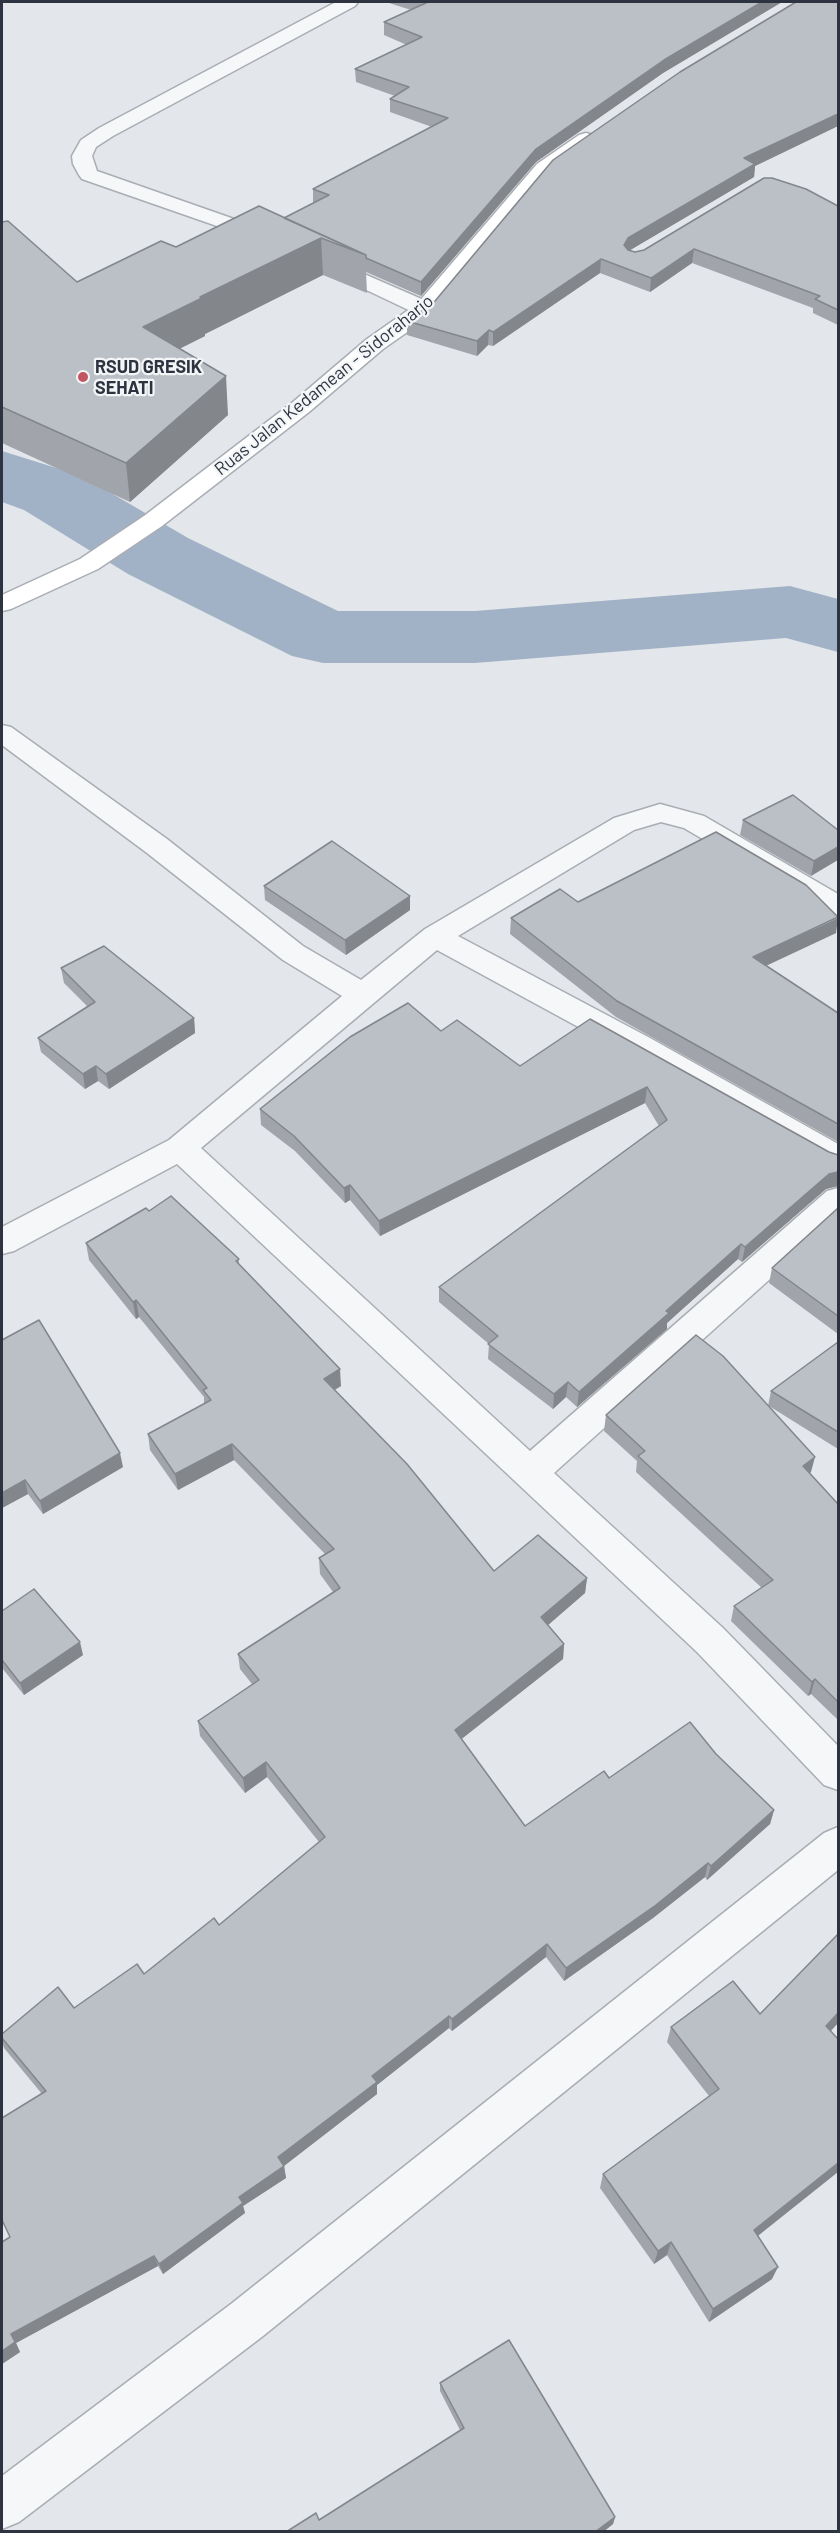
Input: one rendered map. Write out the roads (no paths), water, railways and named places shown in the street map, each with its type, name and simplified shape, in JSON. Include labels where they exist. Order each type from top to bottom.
[{"type":"main road","name":"Ruas Jalan Kedamean - Sidoraharjo","points":[[2,604],[89,564],[153,521],[301,407],[375,344],[425,309],[544,168],[603,127]]},
{"type":"street","points":[[284,244],[89,175],[83,164],[82,156],[88,144],[106,132],[349,2]]},
{"type":"street","points":[[306,254],[425,309]]},
{"type":"street","points":[[2,733],[157,846],[293,953],[363,995]]},
{"type":"street","points":[[2,1242],[180,1148],[435,936],[624,824],[660,813],[694,822],[838,906]]},
{"type":"street","points":[[435,936],[639,1046],[838,1158]]},
{"type":"street","points":[[180,1148],[710,1640],[838,1772]]},
{"type":"street","points":[[529,1473],[838,1200]]},
{"type":"street","points":[[2,2505],[247,2320],[838,1846]]},
{"type":"waterway","points":[[2,475],[53,493],[158,556],[323,637],[475,637],[790,612],[838,626]]},
{"type":"place","name":"RSUD GRESIK SEHATI","points":[[83,377]]}]
